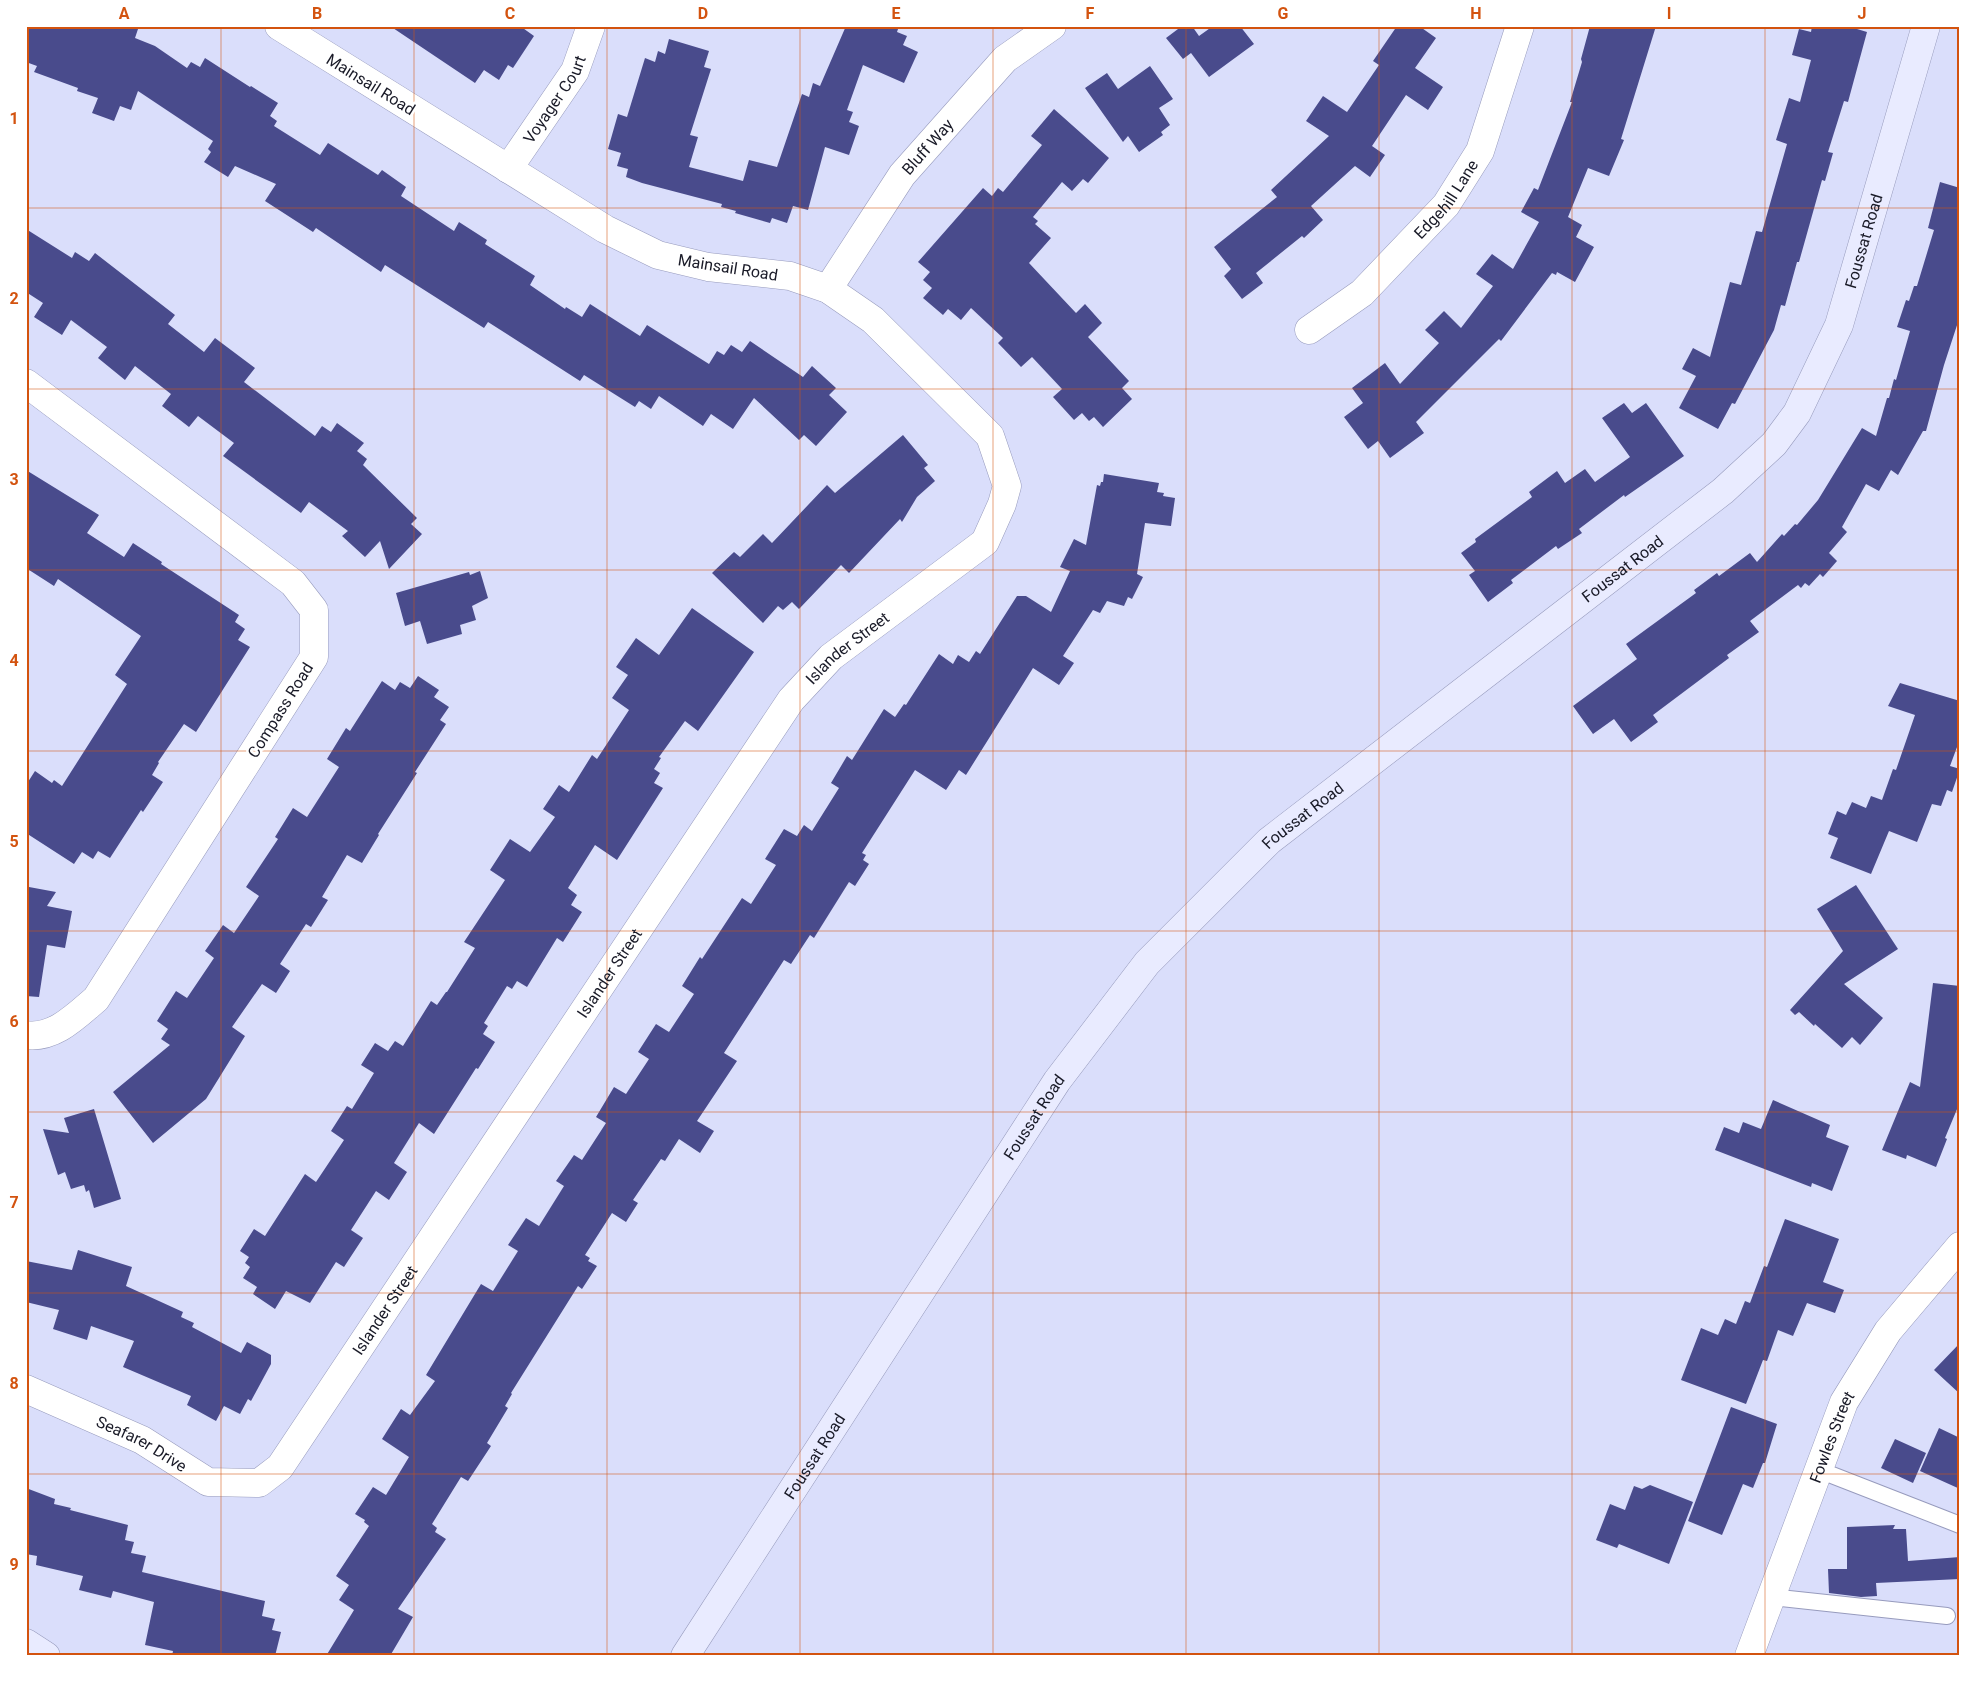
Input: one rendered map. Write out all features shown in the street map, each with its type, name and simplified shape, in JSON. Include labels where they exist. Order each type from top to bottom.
[{"type":"main road","name":"Foussat Road","points":[[685,1656],[1057,1081],[1147,963],[1269,841],[1723,491],[1774,444],[1797,413],[1839,324],[1926,26]]},
{"type":"main road","points":[[26,1643],[46,1656]]},
{"type":"street","name":"Mainsail Road","points":[[279,26],[605,229],[658,255],[708,267],[790,276],[828,290],[873,320],[990,436],[1007,486],[1002,504]]},
{"type":"street","name":"Voyager Court","points":[[508,169],[575,71],[591,26]]},
{"type":"street","name":"Bluff Way","points":[[828,290],[902,175],[1005,60],[1052,26]]},
{"type":"street","name":"Edgehill Lane","points":[[1309,330],[1362,293],[1446,204],[1480,151],[1520,26]]},
{"type":"street","name":"Compass Road","points":[[26,383],[293,583],[314,610],[314,657],[96,999],[62,1027],[38,1037],[26,1035]]},
{"type":"street","name":"Islander Street","points":[[259,1483],[280,1468],[791,700],[831,657],[985,542],[1002,504]]},
{"type":"street","name":"Fowles Street","points":[[1749,1656],[1844,1402],[1888,1331],[1960,1246]]},
{"type":"street","name":"Seafarer Drive","points":[[26,1389],[142,1440],[208,1482],[259,1483]]},
{"type":"lane","points":[[1819,1470],[1960,1525]]},
{"type":"lane","points":[[1771,1597],[1947,1616]]},
{"type":"building","points":[[26,26],[139,26],[135,38],[155,46],[187,68],[191,62],[200,67],[205,58],[278,103],[270,116],[277,121],[274,126],[320,155],[328,143],[378,175],[382,170],[406,187],[401,196],[454,231],[459,222],[487,240],[485,244],[535,276],[530,285],[565,309],[566,307],[582,317],[590,304],[640,336],[647,325],[709,364],[717,351],[724,355],[731,345],[742,352],[750,341],[803,377],[812,366],[836,388],[829,395],[847,412],[816,446],[804,435],[799,440],[754,398],[733,429],[711,414],[703,426],[659,396],[651,409],[639,401],[635,407],[584,375],[580,381],[488,322],[484,328],[385,265],[381,272],[316,228],[313,232],[265,201],[276,184],[235,166],[228,177],[204,162],[211,152],[208,149],[213,141],[138,91],[131,110],[120,106],[114,121],[92,113],[98,98],[77,91],[78,88],[34,72],[37,66],[26,62]]},
{"type":"building","points":[[390,26],[520,26],[534,36],[513,68],[508,65],[499,80],[484,70],[475,83]]},
{"type":"building","points":[[846,26],[899,26],[897,32],[907,36],[903,45],[918,52],[904,83],[863,65],[847,110],[853,112],[849,122],[859,126],[849,155],[825,147],[808,210],[793,206],[787,223],[772,218],[770,223],[735,213],[736,211],[721,207],[722,204],[642,183],[626,177],[628,169],[617,166],[621,153],[608,149],[618,114],[627,117],[645,58],[655,62],[658,51],[665,54],[669,39],[709,51],[704,67],[711,69],[690,135],[698,137],[689,167],[743,181],[749,160],[777,167],[802,94],[809,97],[813,83],[820,86]]},
{"type":"building","points":[[1182,26],[1192,26],[1199,36],[1213,26],[1240,26],[1254,44],[1209,77],[1191,53],[1183,59],[1166,38]]},
{"type":"building","points":[[1397,26],[1419,26],[1436,38],[1415,68],[1443,87],[1428,110],[1406,95],[1372,146],[1385,155],[1370,177],[1355,166],[1311,206],[1323,220],[1304,238],[1302,236],[1256,273],[1263,283],[1242,299],[1224,276],[1231,269],[1214,247],[1277,197],[1271,190],[1329,136],[1306,121],[1323,96],[1347,112],[1379,65],[1373,61]]},
{"type":"building","points":[[1590,26],[1656,26],[1621,139],[1624,140],[1609,176],[1588,168],[1568,217],[1582,225],[1576,237],[1594,247],[1575,282],[1557,272],[1556,275],[1552,273],[1501,341],[1499,339],[1416,422],[1424,433],[1390,458],[1378,441],[1368,449],[1344,417],[1363,403],[1352,388],[1385,363],[1400,384],[1439,343],[1425,330],[1444,311],[1461,328],[1493,286],[1476,274],[1492,254],[1513,269],[1539,222],[1521,212],[1534,188],[1538,190],[1572,102],[1570,102]]},
{"type":"building","points":[[1812,26],[1847,26],[1867,32],[1848,102],[1844,101],[1828,152],[1833,153],[1825,181],[1822,180],[1785,306],[1781,305],[1774,330],[1735,404],[1732,403],[1718,429],[1679,408],[1696,376],[1682,369],[1693,348],[1710,357],[1730,282],[1741,285],[1756,231],[1762,232],[1787,144],[1776,140],[1789,98],[1800,102],[1811,60],[1792,55],[1799,29],[1811,32]]},
{"type":"building","points":[[1150,66],[1173,99],[1159,108],[1170,125],[1161,132],[1163,135],[1139,152],[1128,136],[1123,142],[1085,88],[1107,73],[1118,89]]},
{"type":"building","points":[[1054,109],[1109,158],[1088,183],[1083,179],[1072,191],[1062,182],[1033,217],[1038,221],[1035,224],[1051,238],[1029,263],[1076,313],[1085,304],[1102,323],[1088,337],[1129,381],[1122,388],[1132,399],[1103,427],[1094,417],[1089,421],[1082,413],[1074,420],[1053,397],[1062,389],[1032,357],[1021,367],[998,343],[1003,338],[971,308],[961,320],[948,309],[943,315],[923,298],[932,288],[923,280],[930,272],[918,262],[983,188],[992,196],[998,188],[1003,192],[1042,145],[1031,136]]},
{"type":"building","points":[[1940,182],[1960,188],[1960,316],[1926,431],[1923,431],[1898,475],[1891,470],[1879,491],[1866,484],[1842,527],[1847,532],[1829,553],[1837,561],[1823,577],[1820,574],[1809,586],[1805,583],[1801,588],[1798,585],[1750,621],[1759,632],[1727,655],[1729,658],[1653,715],[1658,722],[1631,742],[1614,719],[1593,734],[1573,706],[1637,659],[1626,644],[1696,593],[1694,590],[1717,573],[1719,576],[1750,553],[1757,562],[1782,534],[1784,536],[1795,524],[1797,525],[1818,500],[1862,428],[1876,436],[1887,398],[1889,398],[1894,379],[1896,380],[1910,331],[1897,327],[1906,300],[1909,301],[1914,286],[1917,286],[1934,230],[1928,228]]},
{"type":"building","points":[[26,229],[72,258],[75,252],[89,261],[95,253],[175,315],[168,324],[204,352],[215,338],[255,368],[244,382],[315,436],[322,426],[331,432],[337,423],[364,443],[357,451],[367,459],[363,465],[417,518],[411,524],[422,534],[389,569],[380,541],[365,557],[342,536],[348,531],[309,502],[301,513],[223,456],[234,443],[198,416],[189,427],[162,406],[171,394],[135,366],[125,380],[98,358],[107,347],[71,320],[62,335],[34,317],[43,303],[26,292]]},
{"type":"building","points":[[1624,403],[1632,413],[1646,403],[1684,456],[1625,497],[1624,495],[1579,529],[1582,533],[1558,549],[1556,546],[1511,580],[1513,583],[1488,602],[1469,575],[1475,571],[1461,553],[1476,542],[1475,539],[1532,497],[1529,492],[1557,471],[1565,483],[1585,469],[1595,482],[1630,457],[1602,418]]},
{"type":"building","points":[[903,435],[928,465],[924,468],[935,481],[917,497],[902,522],[900,519],[849,573],[841,565],[799,609],[792,602],[783,610],[778,606],[763,623],[712,573],[734,552],[740,557],[763,534],[772,543],[827,485],[835,493]]},
{"type":"building","points":[[26,470],[99,515],[87,533],[124,557],[133,543],[162,562],[161,564],[239,615],[235,622],[245,629],[238,640],[250,647],[196,732],[184,724],[158,762],[152,775],[163,782],[143,812],[141,810],[110,858],[98,851],[93,859],[82,852],[74,864],[26,833],[26,785],[35,771],[52,783],[54,780],[62,786],[127,684],[115,675],[141,636],[58,579],[54,586],[26,568]]},
{"type":"building","points":[[1104,474],[1159,483],[1157,492],[1164,493],[1163,496],[1175,498],[1171,526],[1145,523],[1137,574],[1143,577],[1132,599],[1128,597],[1124,606],[1107,601],[1100,613],[1093,610],[1063,656],[1074,663],[1059,685],[1033,668],[966,775],[959,770],[946,790],[915,770],[862,853],[866,855],[863,860],[869,864],[855,886],[849,882],[814,938],[810,935],[791,964],[784,960],[724,1053],[737,1061],[697,1121],[714,1131],[700,1153],[679,1139],[665,1161],[661,1159],[633,1200],[638,1203],[626,1222],[612,1213],[585,1255],[590,1258],[588,1261],[597,1266],[582,1289],[578,1286],[511,1393],[505,1406],[508,1408],[487,1443],[491,1446],[468,1481],[461,1477],[432,1524],[437,1528],[435,1532],[446,1539],[398,1609],[413,1617],[390,1656],[326,1656],[354,1610],[339,1600],[349,1585],[336,1576],[369,1526],[364,1522],[365,1520],[355,1514],[373,1487],[386,1495],[409,1457],[382,1439],[401,1409],[410,1415],[435,1381],[426,1375],[481,1284],[493,1291],[518,1251],[508,1245],[526,1218],[539,1226],[564,1186],[556,1181],[574,1155],[582,1160],[606,1123],[596,1117],[614,1087],[626,1094],[649,1059],[638,1052],[656,1024],[669,1032],[694,994],[682,986],[700,957],[702,959],[742,898],[751,904],[776,865],[765,859],[784,829],[797,836],[804,825],[812,831],[839,788],[831,783],[847,756],[852,760],[884,709],[895,717],[904,704],[906,705],[939,654],[953,664],[958,655],[969,662],[976,651],[980,654],[1017,596],[1026,596],[1051,612],[1070,571],[1060,567],[1074,539],[1086,545],[1097,485],[1100,486],[1101,482],[1103,482]]},
{"type":"building","points":[[480,571],[488,598],[472,606],[476,620],[460,625],[462,634],[427,644],[420,621],[405,626],[396,593],[469,572],[470,575]]},
{"type":"building","points":[[692,608],[754,652],[698,731],[685,721],[659,757],[661,758],[654,769],[660,773],[654,783],[663,788],[617,860],[595,845],[568,888],[577,895],[571,905],[582,912],[563,942],[557,938],[527,987],[517,981],[512,989],[507,986],[484,1023],[488,1026],[483,1034],[495,1042],[434,1134],[419,1123],[394,1163],[407,1172],[389,1200],[376,1191],[351,1230],[363,1238],[344,1267],[336,1262],[310,1303],[286,1291],[275,1309],[253,1294],[257,1287],[243,1278],[250,1267],[245,1263],[249,1257],[240,1251],[254,1229],[265,1236],[305,1174],[316,1182],[344,1140],[331,1131],[347,1106],[352,1109],[374,1073],[361,1065],[375,1043],[388,1051],[395,1041],[403,1046],[431,1001],[437,1005],[447,992],[475,948],[464,942],[505,880],[490,870],[510,839],[530,852],[555,817],[543,809],[559,785],[569,792],[592,755],[597,759],[629,710],[612,698],[628,675],[616,667],[636,638],[659,655]]},
{"type":"building","points":[[418,676],[439,690],[434,697],[449,707],[440,720],[446,724],[415,772],[417,773],[362,863],[347,855],[322,897],[328,900],[311,927],[306,924],[280,964],[290,971],[276,993],[262,984],[232,1027],[245,1036],[206,1099],[153,1143],[113,1092],[170,1045],[161,1039],[168,1029],[157,1021],[176,991],[187,998],[214,958],[205,951],[223,925],[234,933],[259,896],[246,887],[278,839],[275,837],[293,808],[307,817],[339,767],[327,759],[346,728],[350,731],[382,681],[395,690],[400,682],[410,688]]},
{"type":"building","points":[[1900,683],[1960,701],[1960,739],[1950,766],[1960,769],[1952,792],[1947,790],[1941,806],[1932,804],[1917,842],[1889,831],[1871,874],[1830,858],[1838,838],[1828,834],[1837,811],[1846,815],[1852,802],[1866,808],[1871,796],[1882,800],[1893,769],[1896,770],[1915,715],[1888,706]]},
{"type":"building","points":[[1856,885],[1898,949],[1844,984],[1883,1018],[1860,1045],[1852,1037],[1842,1048],[1799,1012],[1795,1015],[1790,1010],[1843,951],[1817,909]]},
{"type":"building","points":[[29,887],[56,892],[47,906],[72,911],[65,948],[47,945],[39,997],[26,996],[26,902]]},
{"type":"building","points":[[1933,983],[1960,986],[1960,1102],[1945,1138],[1947,1139],[1936,1167],[1907,1155],[1906,1159],[1882,1150],[1910,1082],[1920,1087]]},
{"type":"building","points":[[1773,1100],[1830,1125],[1826,1137],[1849,1146],[1832,1191],[1812,1183],[1811,1187],[1715,1150],[1724,1127],[1739,1133],[1743,1122],[1761,1129]]},
{"type":"building","points":[[94,1109],[121,1199],[94,1208],[89,1190],[86,1192],[84,1185],[71,1189],[65,1172],[58,1175],[43,1129],[69,1133],[64,1118]]},
{"type":"building","points":[[1785,1219],[1839,1239],[1823,1282],[1844,1290],[1835,1313],[1807,1303],[1793,1336],[1778,1330],[1767,1361],[1763,1360],[1746,1404],[1681,1380],[1701,1328],[1718,1335],[1725,1319],[1736,1324],[1745,1301],[1750,1303],[1764,1266],[1767,1267]]},
{"type":"building","points":[[78,1250],[132,1267],[126,1286],[183,1312],[181,1317],[194,1323],[192,1327],[241,1353],[247,1342],[271,1355],[271,1364],[251,1401],[248,1399],[240,1414],[224,1406],[216,1421],[187,1405],[191,1396],[123,1367],[134,1341],[91,1326],[87,1340],[53,1329],[59,1310],[26,1302],[26,1261],[72,1270]]},
{"type":"building","points":[[1960,1343],[1960,1394],[1934,1370]]},
{"type":"building","points":[[1731,1407],[1777,1424],[1765,1463],[1763,1463],[1753,1488],[1743,1484],[1722,1535],[1688,1521]]},
{"type":"building","points":[[1939,1428],[1960,1438],[1960,1489],[1920,1471]]},
{"type":"building","points":[[1895,1439],[1926,1453],[1913,1483],[1881,1468]]},
{"type":"building","points":[[1650,1485],[1693,1502],[1669,1564],[1619,1544],[1617,1548],[1596,1540],[1610,1504],[1625,1510],[1634,1486],[1642,1489]]},
{"type":"building","points":[[26,1488],[55,1499],[54,1504],[71,1508],[70,1510],[128,1525],[125,1540],[134,1542],[131,1553],[146,1556],[142,1572],[265,1601],[262,1616],[275,1619],[272,1630],[281,1632],[275,1656],[172,1656],[173,1651],[145,1645],[154,1602],[113,1591],[111,1598],[79,1590],[83,1576],[36,1565],[37,1556],[26,1554]]},
{"type":"building","points":[[1895,1525],[1893,1529],[1906,1529],[1908,1561],[1960,1557],[1960,1579],[1876,1583],[1877,1596],[1861,1597],[1829,1593],[1828,1569],[1847,1569],[1847,1527]]}]
